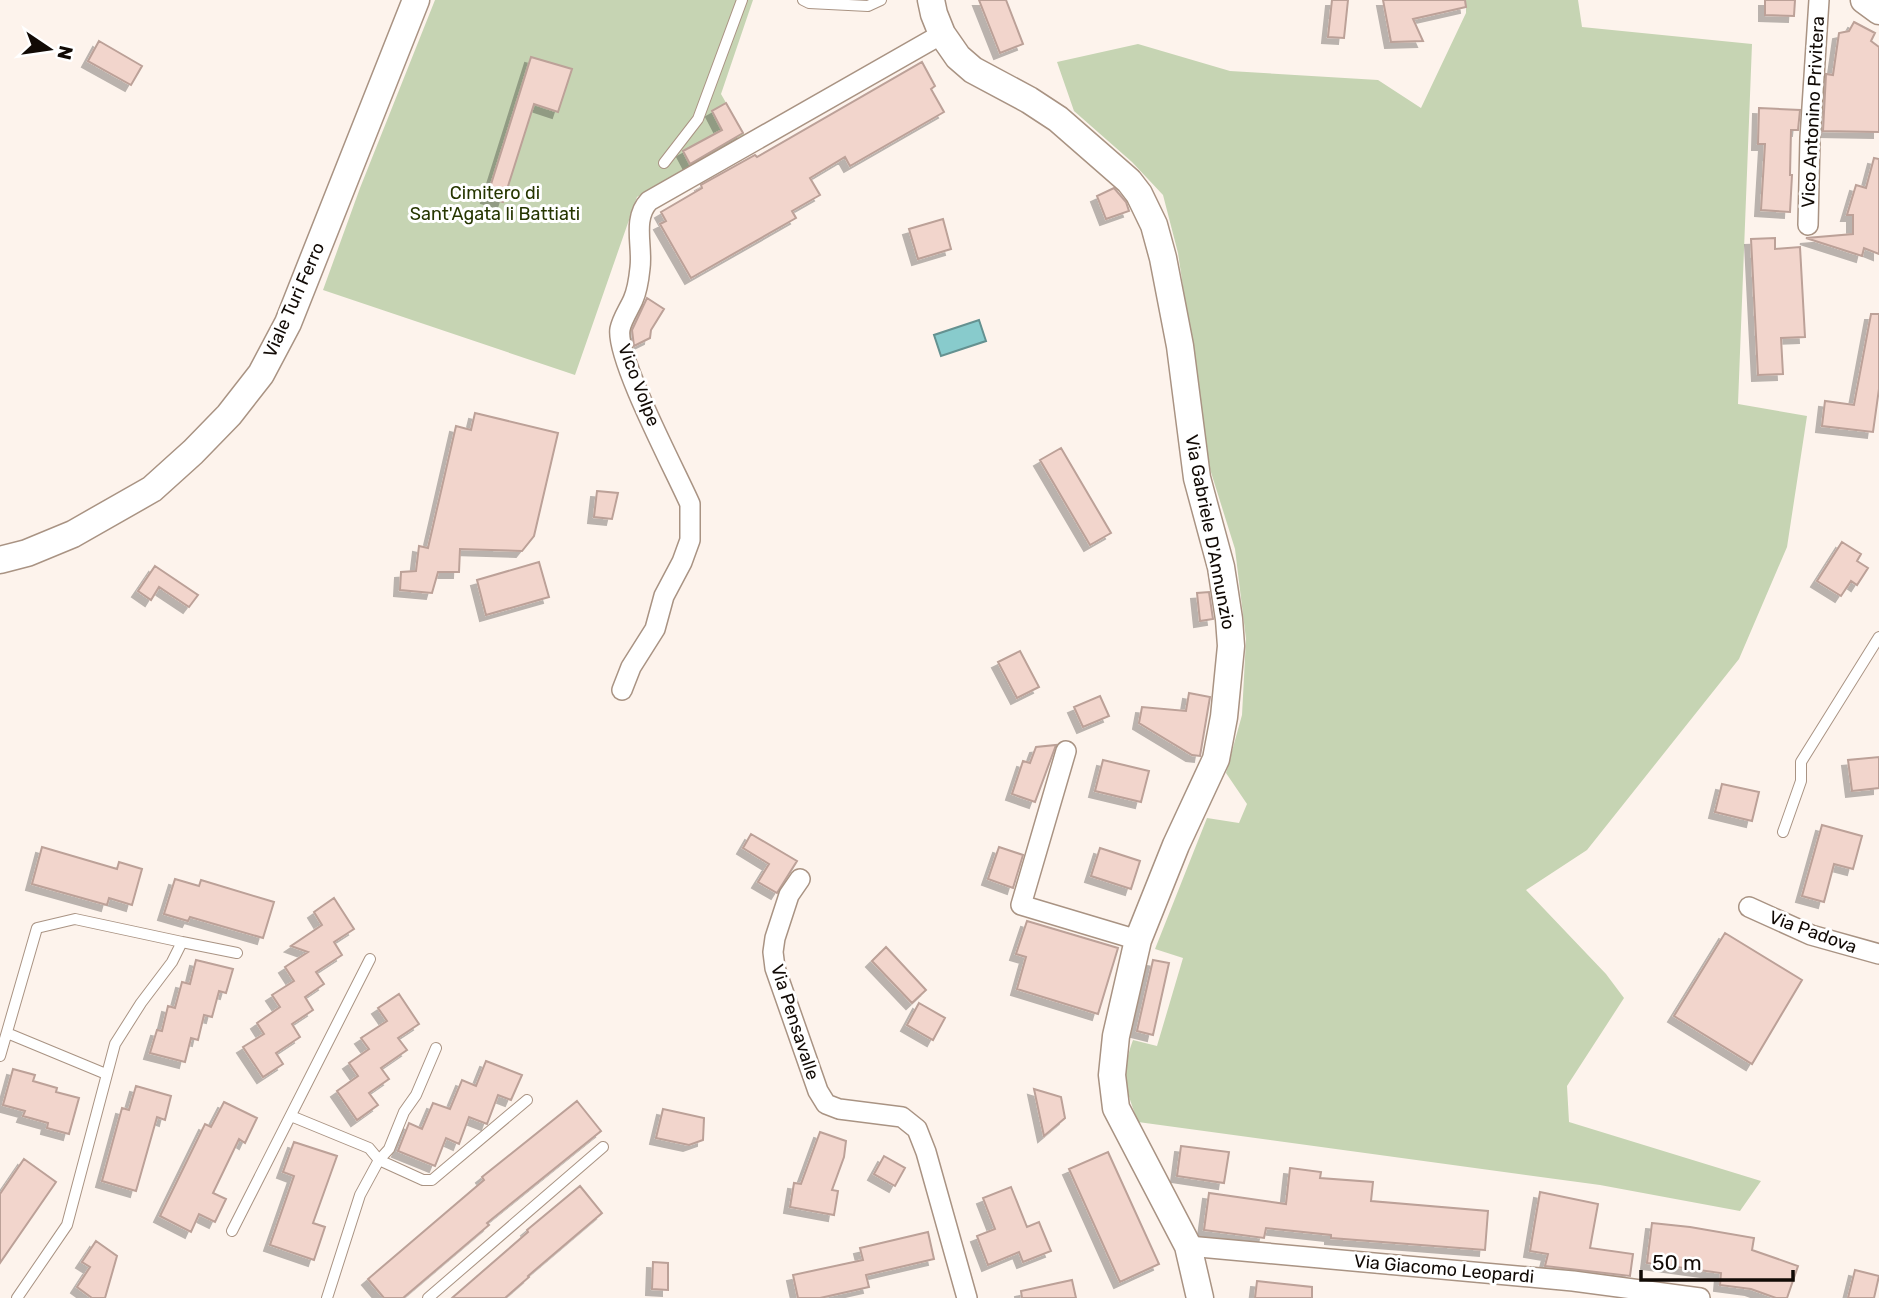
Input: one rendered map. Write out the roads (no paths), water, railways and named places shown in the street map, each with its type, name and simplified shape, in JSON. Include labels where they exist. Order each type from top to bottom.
[{"type":"main road","name":"Viale Turi Ferro","points":[[0,560],[27,553],[73,534],[152,489],[229,415],[261,374],[288,323],[416,0]]},
{"type":"main road","name":"Via Gabriele D'Annunzio","points":[[931,0],[942,34],[958,57],[973,70],[1058,119],[1129,181],[1139,194],[1154,225],[1163,258],[1180,346],[1197,478],[1221,567],[1231,646],[1224,717],[1216,759],[1176,845],[1138,940],[1116,1036],[1112,1075],[1116,1108],[1188,1246],[1200,1298]]},
{"type":"main road","points":[[1864,0],[1879,11]]},
{"type":"street","name":"Vico Antonino Privitera","points":[[1808,225],[1810,138],[1819,0]]},
{"type":"street","name":"Vico Volpe","points":[[622,690],[631,667],[655,629],[664,596],[690,540],[690,504],[634,382],[620,337],[620,328],[635,296],[641,267],[639,222],[643,206],[942,34]]},
{"type":"street","points":[[1066,751],[1021,905],[1138,940]]},
{"type":"street","name":"Via Pensavalle","points":[[800,879],[789,895],[773,952],[775,968],[818,1091],[827,1104],[839,1109],[902,1117],[917,1129],[968,1298]]},
{"type":"street","name":"Via Padova","points":[[1749,907],[1811,935],[1879,954]]},
{"type":"street","name":"Via Giacomo Leopardi","points":[[1188,1246],[1573,1281],[1700,1298]]},
{"type":"lane","points":[[664,163],[698,119],[742,0]]},
{"type":"lane","points":[[803,0],[809,3],[867,6],[881,0]]},
{"type":"lane","points":[[1783,832],[1801,781],[1801,762],[1879,637]]},
{"type":"lane","points":[[0,1056],[37,928],[75,919],[237,953]]},
{"type":"lane","points":[[17,1298],[67,1225],[115,1044],[172,962],[182,942]]},
{"type":"lane","points":[[232,1231],[370,959]]},
{"type":"lane","points":[[7,1033],[106,1074]]},
{"type":"lane","points":[[327,1298],[360,1195],[379,1160],[389,1149],[436,1048]]},
{"type":"lane","points":[[291,1116],[369,1148],[379,1160],[423,1180],[432,1180],[527,1100]]},
{"type":"lane","points":[[428,1298],[603,1147]]},
{"type":"water","points":[[979,320],[986,341],[941,356],[934,335]]},
{"type":"park label","name":"Cimitero di Sant'Agata li Battiati","points":[[495,203]]}]
